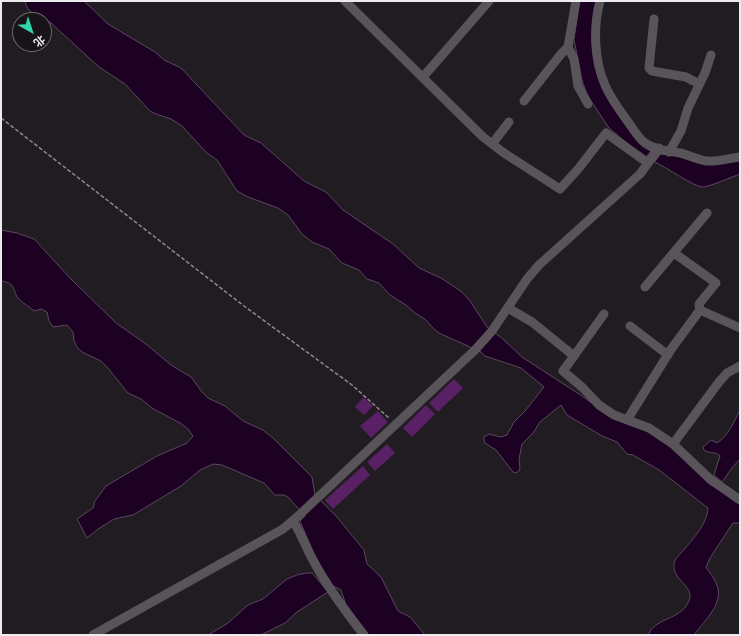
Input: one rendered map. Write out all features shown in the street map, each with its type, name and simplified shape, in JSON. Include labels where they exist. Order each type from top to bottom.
[{"type":"street","points":[[345,1],[492,144],[560,189],[580,168],[606,134],[648,163]]},
{"type":"street","points":[[423,77],[489,1]]},
{"type":"street","points":[[524,101],[568,47],[576,1]]},
{"type":"street","points":[[600,1],[596,15],[596,50],[598,62],[604,83],[617,106],[637,135],[646,143],[669,152],[679,153],[707,161],[740,157]]},
{"type":"street","points":[[654,18],[650,70],[652,72],[686,78],[699,84]]},
{"type":"street","points":[[568,47],[574,59],[578,86],[588,104]]},
{"type":"street","points":[[669,152],[681,131],[688,108],[705,73],[711,55]]},
{"type":"street","points":[[492,144],[509,122]]},
{"type":"street","points":[[93,635],[283,529],[295,520],[475,350],[492,331],[539,265],[640,174],[659,148]]},
{"type":"street","points":[[645,287],[707,213]]},
{"type":"street","points":[[627,420],[668,355],[700,310],[700,304],[716,283],[674,253]]},
{"type":"street","points":[[508,308],[532,322],[574,356]]},
{"type":"street","points":[[700,310],[740,328]]},
{"type":"street","points":[[604,314],[563,371],[583,388],[599,405],[614,415],[649,428],[673,444],[710,479],[740,500]]},
{"type":"street","points":[[630,326],[668,355]]},
{"type":"street","points":[[673,444],[719,382],[727,373],[740,366]]},
{"type":"street","points":[[295,520],[312,560],[327,584],[364,635]]},
{"type":"path","points":[[1,118],[244,306],[352,385],[396,424]]},
{"type":"shaded area","points":[[25,1],[84,1],[108,24],[155,52],[164,60],[181,68],[244,135],[261,143],[304,181],[326,192],[343,210],[393,244],[419,268],[441,278],[462,292],[470,301],[487,327],[503,339],[522,357],[607,414],[652,433],[677,450],[708,483],[740,503],[740,523],[733,523],[710,558],[706,567],[715,581],[718,590],[718,597],[712,611],[694,635],[648,635],[651,629],[656,625],[679,613],[688,603],[690,597],[689,592],[675,573],[675,560],[700,529],[707,515],[708,508],[659,470],[633,455],[627,454],[617,442],[602,436],[567,415],[561,405],[540,422],[533,433],[522,444],[519,459],[520,468],[516,473],[513,472],[496,450],[485,443],[484,437],[489,434],[501,437],[507,435],[514,422],[544,387],[521,368],[485,356],[481,352],[439,333],[426,320],[390,295],[379,283],[367,279],[359,270],[342,263],[329,249],[312,242],[302,234],[288,215],[278,208],[248,197],[237,191],[217,160],[207,153],[182,126],[171,119],[150,111],[125,84],[99,67],[52,24],[52,12],[32,12],[28,9]]},
{"type":"shaded area","points":[[580,1],[597,1],[600,76],[652,150],[645,158],[609,128],[587,95],[582,80],[574,40]]},
{"type":"shaded area","points":[[661,154],[740,160],[740,174],[705,187],[698,186],[655,162]]},
{"type":"shaded area","points":[[1,230],[17,233],[34,239],[71,279],[116,323],[146,344],[171,365],[191,377],[208,398],[225,406],[243,421],[263,430],[274,439],[312,477],[315,495],[336,516],[364,550],[367,564],[381,577],[398,611],[410,617],[425,635],[368,635],[347,608],[341,590],[333,586],[319,566],[300,521],[305,516],[288,497],[284,495],[275,495],[264,483],[222,465],[213,464],[200,470],[181,486],[133,515],[114,519],[87,538],[77,519],[93,508],[95,501],[106,486],[157,456],[187,443],[193,436],[188,429],[180,423],[152,408],[141,399],[128,393],[101,361],[82,352],[77,347],[74,341],[73,332],[67,325],[53,327],[49,321],[47,312],[41,309],[34,311],[18,298],[10,283],[1,281]]},
{"type":"shaded area","points":[[740,410],[740,459],[722,482],[714,475],[720,456],[704,450],[703,447],[711,440],[717,443],[724,437]]},
{"type":"shaded area","points":[[312,573],[328,592],[297,612],[285,623],[261,635],[208,635],[228,623],[248,605],[263,599],[287,579]]},
{"type":"building","points":[[454,379],[463,388],[438,412],[429,403]]},
{"type":"building","points":[[364,397],[373,406],[364,415],[355,407]]},
{"type":"building","points":[[426,405],[435,414],[412,437],[403,428]]},
{"type":"building","points":[[378,411],[388,422],[371,438],[360,426]]},
{"type":"building","points":[[387,444],[395,453],[375,471],[367,462]]},
{"type":"building","points":[[363,466],[370,475],[333,509],[325,500]]}]
